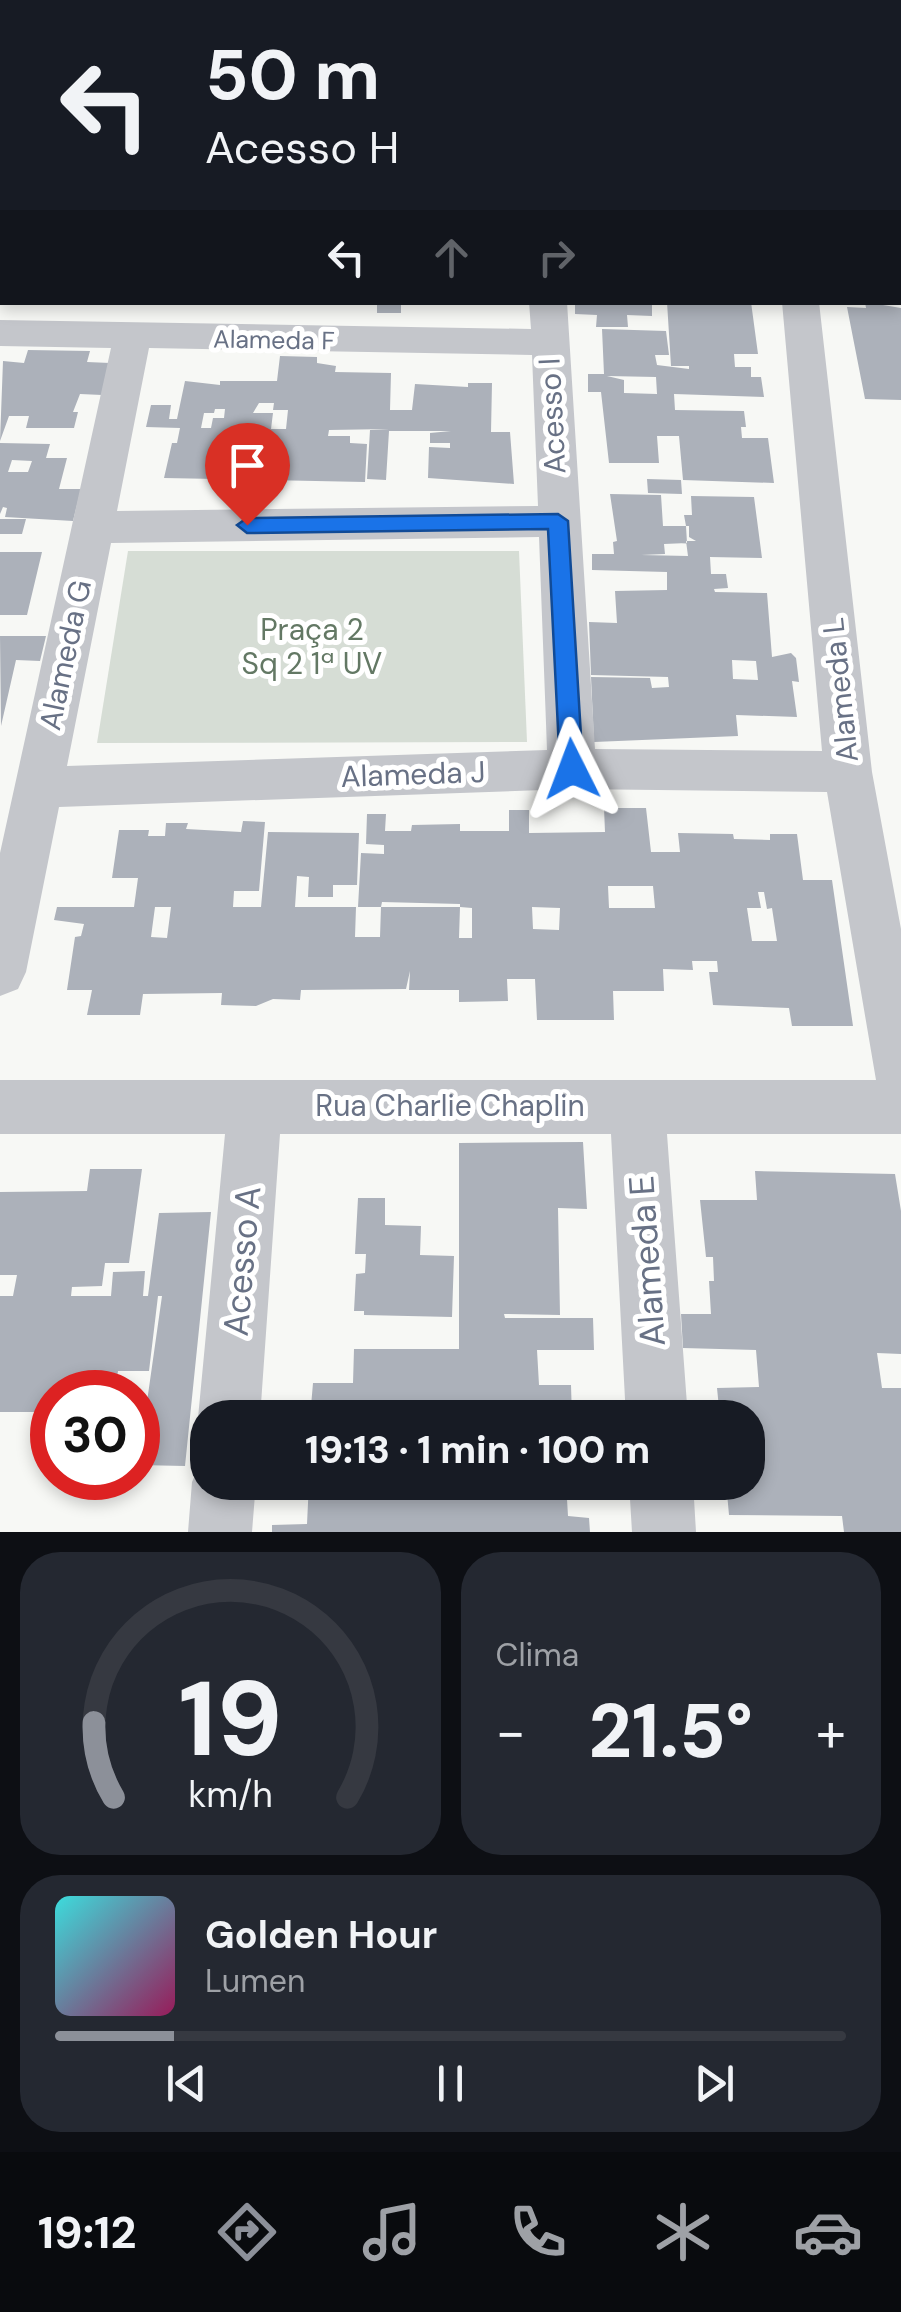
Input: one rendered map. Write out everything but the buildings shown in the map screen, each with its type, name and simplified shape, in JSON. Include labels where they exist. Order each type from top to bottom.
[{"type":"street","name":"Alameda L","points":[[800,305],[848,772],[901,1075]]},
{"type":"street","name":"Alameda F","points":[[0,333],[132,338],[548,322]]},
{"type":"street","name":"Acesso I","points":[[548,322],[572,769]]},
{"type":"street","name":"Alameda G","points":[[0,972],[132,338]]},
{"type":"street","points":[[92,527],[558,521]]},
{"type":"street","name":"Alameda J","points":[[38,787],[572,769],[848,772]]},
{"type":"street","name":"Acesso A","points":[[230,1400],[255,1105]]},
{"type":"street","name":"Alameda E","points":[[637,1105],[655,1400]]},
{"type":"street","name":"Rua Charlie Chaplin","points":[[0,1107],[901,1106]]},
{"type":"street","points":[[220,1532],[223,1500]]},
{"type":"street","points":[[661,1500],[664,1532]]},
{"type":"green space","name":"Praça 2 Sq 2 1ª UV","points":[[128,551],[519,551],[527,742],[97,743]]},
{"type":"route","points":[[247,525],[558,521],[572,769]]}]
